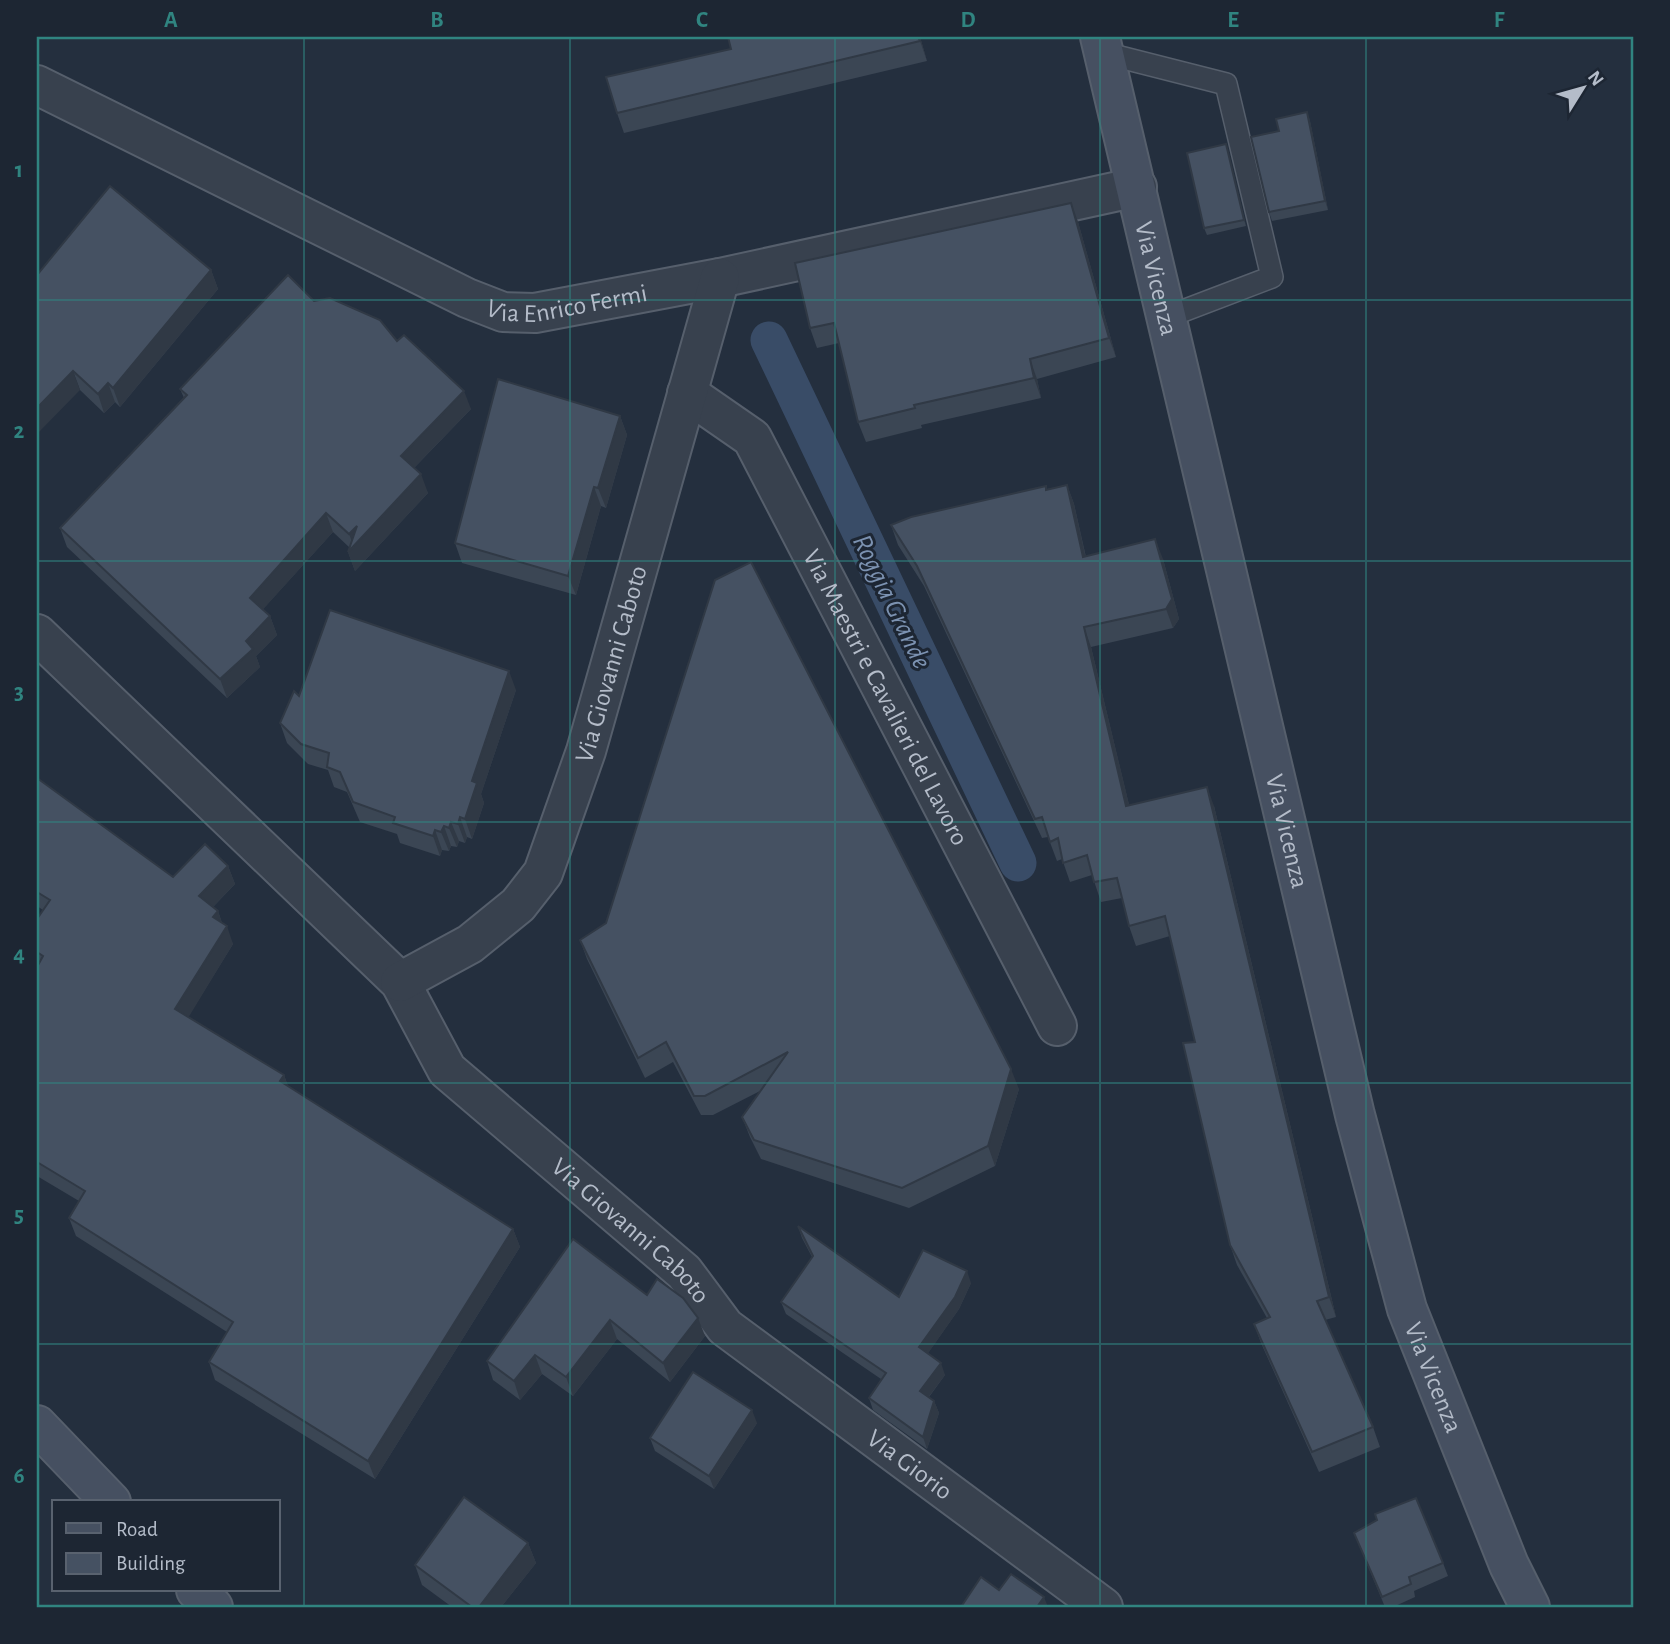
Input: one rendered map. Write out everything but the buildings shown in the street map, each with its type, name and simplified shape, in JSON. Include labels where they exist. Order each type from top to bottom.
[{"type":"street","name":"Via Vicenza","points":[[1102,45],[1355,1115],[1407,1309],[1509,1565],[1530,1607]]},
{"type":"street","name":"Via Enrico Fermi","points":[[37,85],[467,299],[503,312],[536,313],[720,278],[1137,187]]},
{"type":"street","name":"Via Giovanni Caboto","points":[[400,982],[470,944],[518,905],[543,873],[586,751],[720,278]]},
{"type":"street","name":"Via Maestri e Cavalieri del Lavoro","points":[[687,393],[752,439],[1057,1026]]},
{"type":"street","name":"Via Giovanni Caboto","points":[[37,634],[400,982],[447,1070],[684,1272],[725,1327]]},
{"type":"street","name":"Via Giorio","points":[[725,1327],[1095,1605]]},
{"type":"street","points":[[37,1425],[109,1500]]},
{"type":"street","points":[[198,1592],[213,1607]]},
{"type":"lane","points":[[1102,45],[1226,85],[1257,213],[1272,277],[1167,317]]},
{"type":"waterway","name":"Roggia Grande","points":[[769,340],[1018,863]]}]
